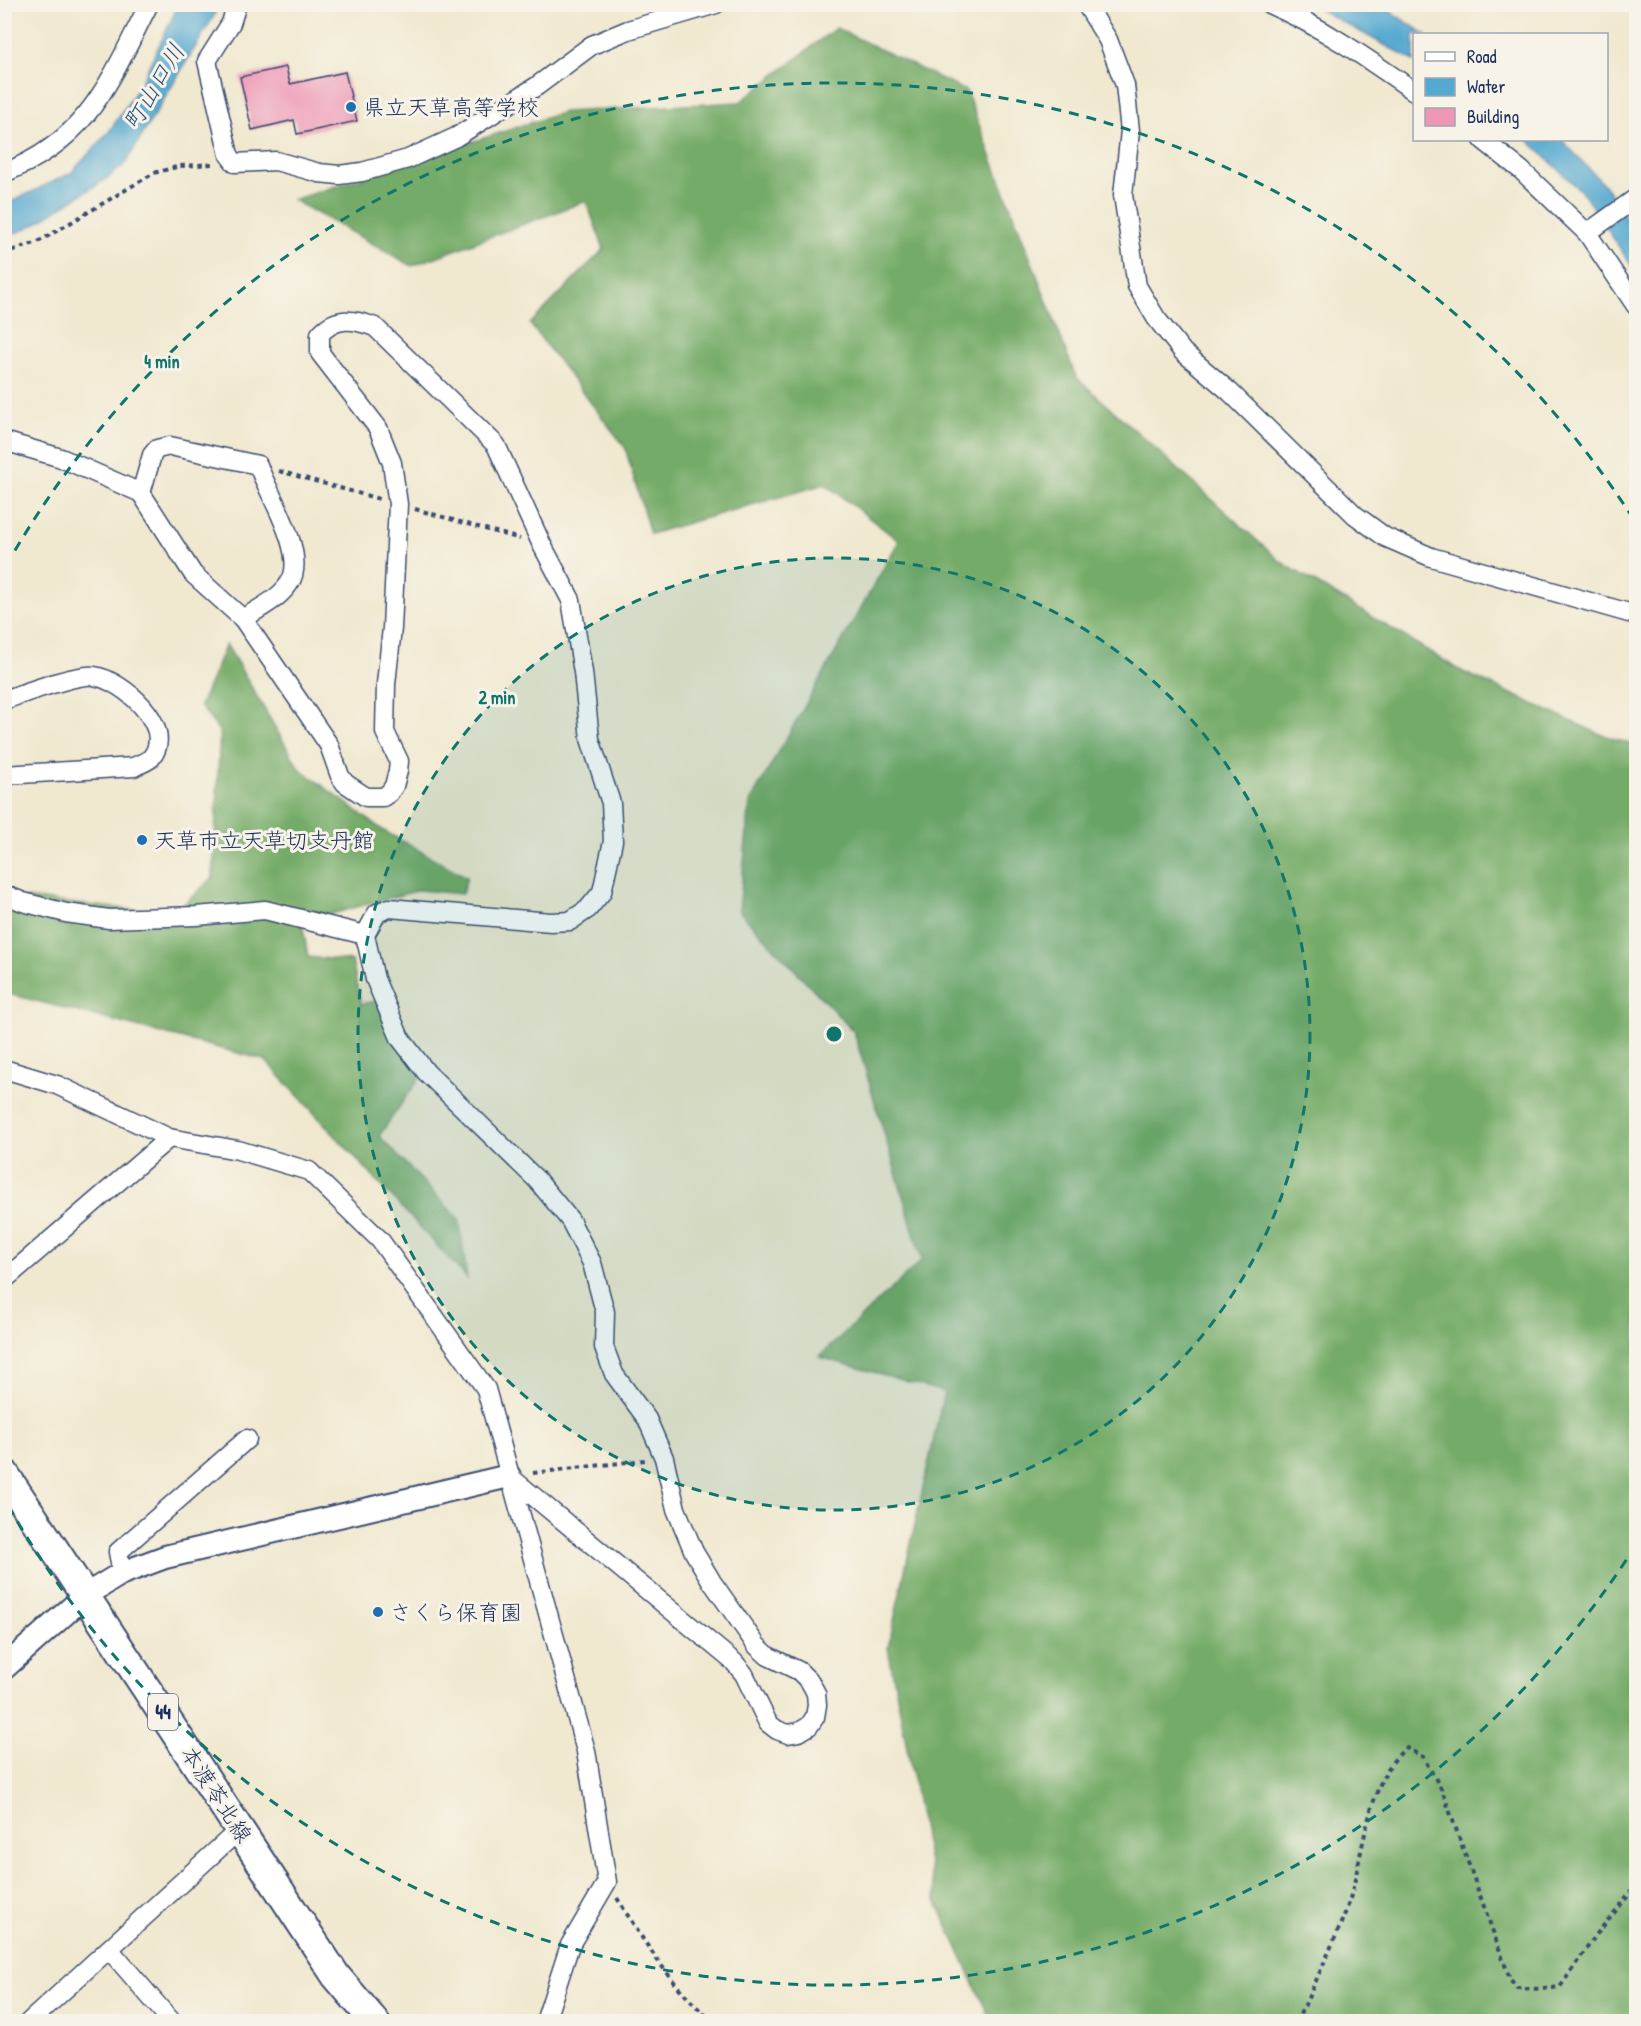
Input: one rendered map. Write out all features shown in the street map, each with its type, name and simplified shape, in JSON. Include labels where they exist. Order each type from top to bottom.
[{"type":"main road","name":"本渡苓北線","points":[[4,1473],[336,1976],[375,2022]]},
{"type":"street","points":[[4,173],[56,145],[81,123],[101,97],[149,4]]},
{"type":"street","points":[[237,4],[231,23],[207,61],[229,154],[235,163],[276,161],[319,173],[339,175],[362,172],[408,159],[456,137],[537,86],[592,45],[628,30],[716,4]]},
{"type":"street","points":[[1086,4],[1108,40],[1125,85],[1130,131],[1123,195],[1137,286],[1156,318],[1183,352],[1230,392],[1348,508],[1385,537],[1431,557],[1636,615]]},
{"type":"street","points":[[1269,4],[1296,16],[1364,57],[1413,90]]},
{"type":"street","points":[[1485,141],[1594,227],[1636,306]]},
{"type":"street","points":[[1594,227],[1636,198]]},
{"type":"street","points":[[4,441],[61,458],[141,493],[193,574],[243,618],[330,745],[340,776],[345,783],[366,797],[383,796],[389,793],[397,778],[399,761],[385,732],[386,684],[392,628],[390,502],[392,463],[378,429],[320,353],[320,334],[328,325],[356,320],[375,327],[496,445],[542,545],[571,600],[583,672],[590,739],[611,803],[613,841],[602,892],[588,909],[570,921],[550,922],[388,908],[377,913],[365,935],[375,979],[400,1038],[426,1072],[537,1180],[570,1220],[592,1263],[605,1312],[604,1347],[614,1374],[647,1419],[664,1458],[676,1509],[694,1552],[757,1646],[768,1656],[799,1671],[810,1682],[816,1693],[817,1705],[815,1717],[809,1726],[788,1734],[777,1730],[768,1722],[744,1674],[734,1662],[509,1476]]},
{"type":"street","points":[[141,493],[152,455],[157,448],[170,446],[258,465],[279,509],[292,547],[295,566],[292,581],[279,595],[243,618]]},
{"type":"street","points":[[4,700],[42,687],[92,675],[118,683],[142,705],[156,729],[157,744],[150,759],[134,766],[4,775]]},
{"type":"street","points":[[4,894],[23,902],[66,913],[109,919],[196,916],[265,910],[365,935]]},
{"type":"street","points":[[4,1069],[57,1085],[169,1138],[238,1150],[309,1171],[380,1240],[486,1389],[586,1752],[607,1882],[570,1945],[545,2022]]},
{"type":"street","points":[[4,1280],[169,1138]]},
{"type":"street","points":[[123,1573],[118,1552],[247,1439]]},
{"type":"street","points":[[4,1668],[86,1595],[123,1573],[165,1557],[509,1476]]},
{"type":"street","points":[[29,2022],[240,1829]]},
{"type":"street","points":[[109,1949],[172,2022]]},
{"type":"path","points":[[4,253],[38,242],[154,173],[180,166],[235,163]]},
{"type":"path","points":[[258,465],[516,537]]},
{"type":"path","points":[[509,1476],[664,1458]]},
{"type":"path","points":[[1295,2022],[1303,2009],[1347,1907],[1377,1788],[1398,1754],[1407,1748],[1423,1757],[1442,1790],[1510,1979],[1517,1988],[1560,1987],[1596,1935],[1636,1886]]},
{"type":"path","points":[[607,1882],[654,1958],[695,2007],[713,2022]]},
{"type":"green space","points":[[836,28],[966,91],[1076,377],[1281,562],[1463,672],[1595,732],[1636,746],[1636,2021],[991,2021],[936,1900],[888,1648],[944,1392],[819,1357],[922,1260],[854,1032],[739,911],[750,802],[899,541],[825,484],[650,534],[625,447],[530,324],[604,249],[586,201],[412,266],[293,200],[564,112],[740,102]]},
{"type":"green space","points":[[226,644],[299,768],[384,831],[467,877],[462,894],[419,890],[302,922],[308,957],[352,961],[361,1004],[390,998],[419,1079],[379,1136],[459,1219],[467,1278],[265,1060],[5,993],[5,896],[172,914],[213,878],[220,732],[200,706]]},
{"type":"water","name":"町山口川","points":[[179,4],[217,5],[215,14],[125,164],[106,179],[35,224],[16,233],[5,231],[5,203],[71,173],[109,132],[139,87]]},
{"type":"water","points":[[1311,5],[1380,5],[1423,33],[1413,33],[1413,60]]},
{"type":"water","points":[[1529,141],[1563,141],[1606,187],[1636,234],[1636,273],[1585,195]]},
{"type":"building","points":[[286,67],[290,84],[345,72],[357,121],[297,134],[294,120],[252,130],[240,77]]},
{"type":"place","name":"県立天草高等学校","points":[[351,107]]},
{"type":"place","name":"天草市立天草切支丹館","points":[[142,840]]},
{"type":"place","name":"さくら保育園","points":[[378,1612]]}]
